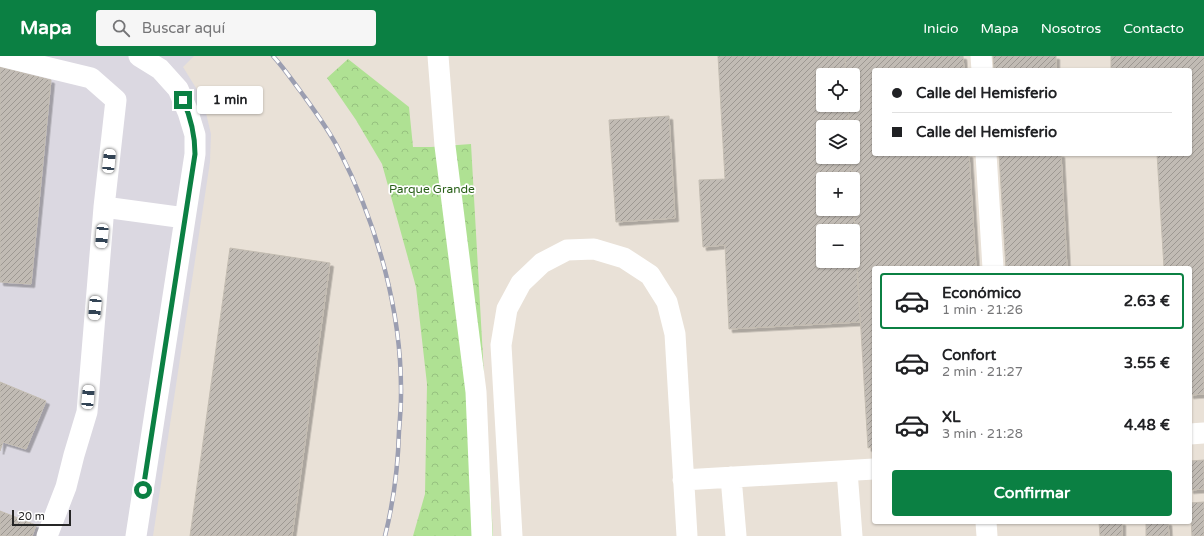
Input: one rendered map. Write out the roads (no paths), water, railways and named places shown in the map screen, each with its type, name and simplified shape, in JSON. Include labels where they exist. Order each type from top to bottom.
[{"type":"street","points":[[0,56],[91,78],[116,100],[104,207],[87,412],[66,487],[47,536]]},
{"type":"street","points":[[136,536],[195,154],[195,135],[188,112],[178,89],[160,69],[139,56]]},
{"type":"street","points":[[438,56],[445,146],[476,392],[482,536]]},
{"type":"street","points":[[981,56],[982,68]]},
{"type":"street","points":[[986,156],[993,266]]},
{"type":"street","points":[[104,207],[185,218]]},
{"type":"street","points":[[512,536],[501,345],[507,309],[521,283],[542,263],[567,250],[594,249],[624,258],[650,275],[667,302],[675,334],[687,536]]},
{"type":"street","points":[[1192,434],[1204,433]]},
{"type":"street","points":[[683,480],[872,469]]},
{"type":"street","points":[[847,471],[852,536]]},
{"type":"street","points":[[731,477],[736,536]]},
{"type":"street","points":[[986,524],[987,536]]},
{"type":"railway","points":[[273,56],[316,113],[339,150],[353,178],[365,208],[385,269],[397,332],[401,395],[397,471],[385,536]]},
{"type":"park label","name":"Parque Grande","points":[[432,189]]}]
